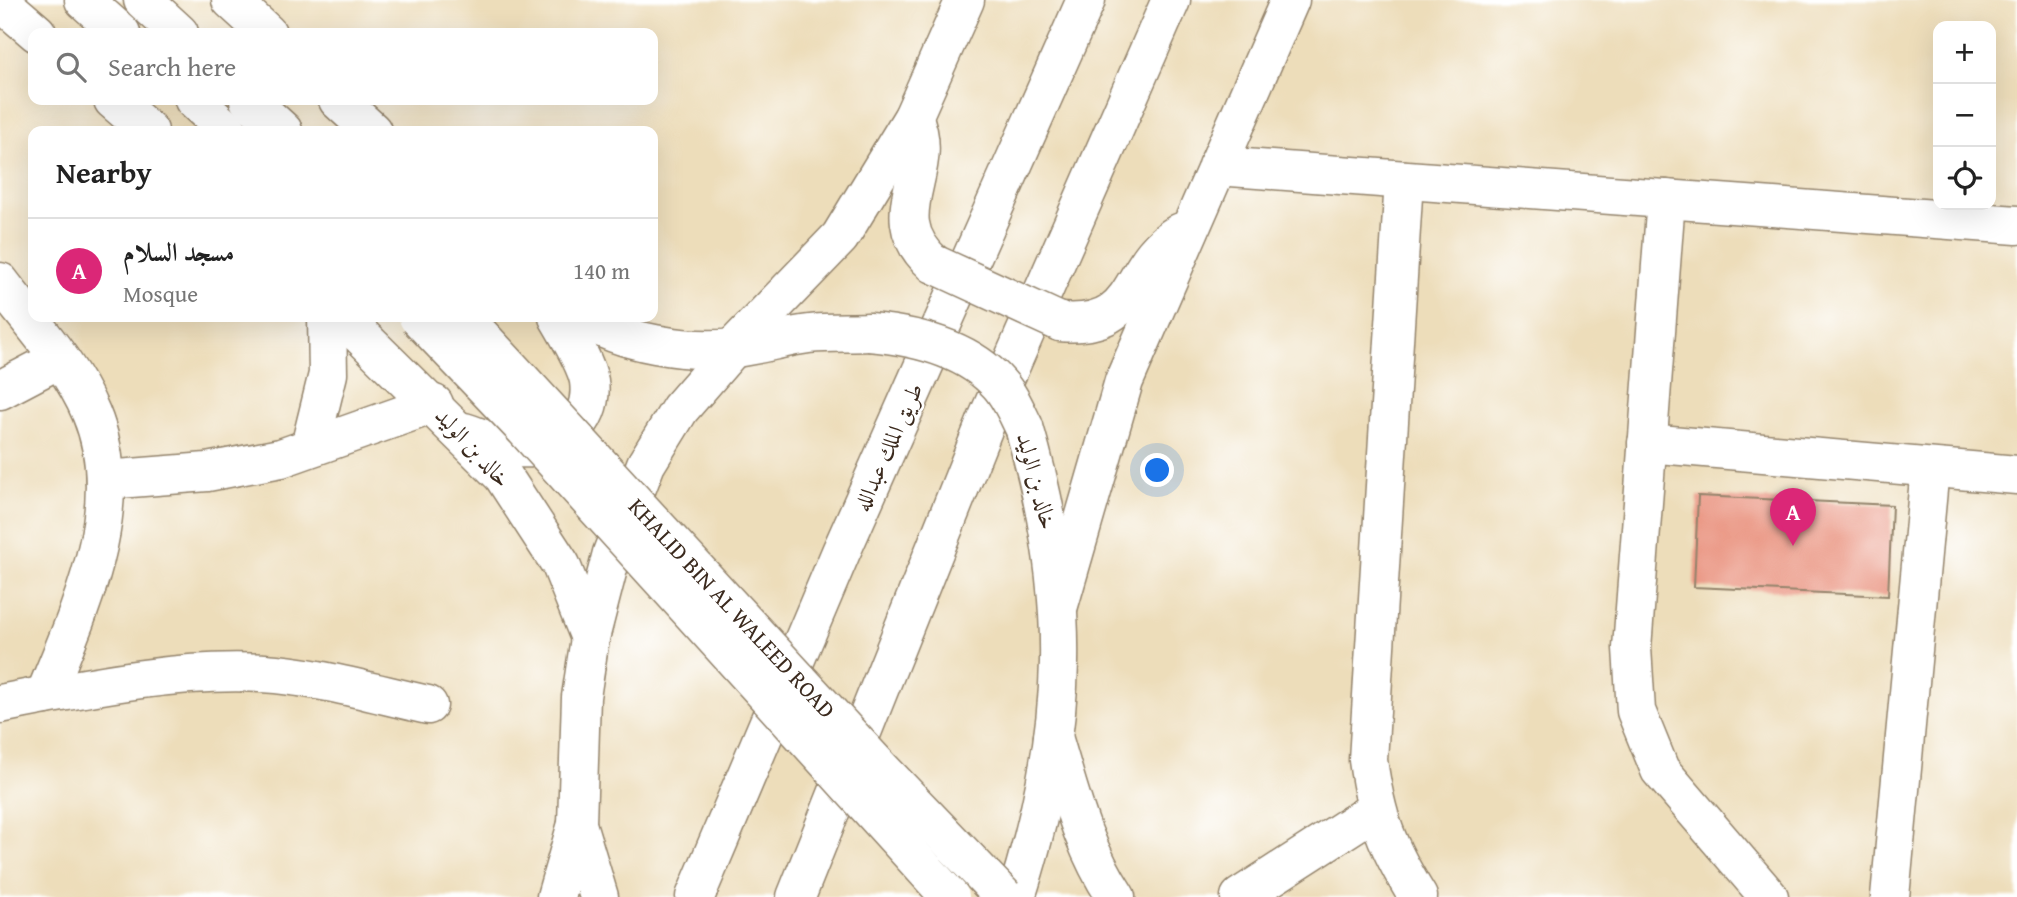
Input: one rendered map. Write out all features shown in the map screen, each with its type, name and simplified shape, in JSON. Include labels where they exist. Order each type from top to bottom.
[{"type":"main road","points":[[84,0],[115,28]]},
{"type":"main road","points":[[143,0],[174,28]]},
{"type":"main road","points":[[231,0],[262,28]]},
{"type":"main road","points":[[556,897],[577,824],[581,697],[590,638],[612,553],[646,464],[680,409],[733,348],[840,237],[913,117],[965,0]]},
{"type":"main road","points":[[1024,140],[1071,0]]},
{"type":"main road","name":"طريق الملك عبدالله","points":[[695,897],[847,540],[1086,0]]},
{"type":"main road","points":[[796,897],[986,422],[1171,0]]},
{"type":"main road","points":[[1059,605],[1124,381],[1290,0]]},
{"type":"main road","points":[[0,1],[31,28]]},
{"type":"main road","points":[[119,105],[143,126]]},
{"type":"main road","points":[[199,105],[223,126]]},
{"type":"main road","points":[[255,105],[278,126]]},
{"type":"main road","points":[[343,105],[367,126]]},
{"type":"main road","points":[[913,117],[922,142],[922,155],[911,192],[908,217],[916,243],[933,264],[1060,322],[1089,322],[1117,311],[1162,246],[1191,226]]},
{"type":"main road","points":[[1217,166],[2017,225]]},
{"type":"main road","points":[[1404,180],[1368,760],[1375,810],[1391,853],[1418,897]]},
{"type":"main road","points":[[1666,199],[1632,648],[1636,711],[1660,769],[1769,897]]},
{"type":"main road","points":[[0,282],[28,319]]},
{"type":"main road","points":[[31,322],[59,359],[92,414],[105,480],[99,534],[83,600],[45,695]]},
{"type":"main road","points":[[310,447],[328,374],[327,322]]},
{"type":"main road","name":"خالد بن الوليد","points":[[347,322],[447,417],[503,476],[561,565],[590,638]]},
{"type":"main road","name":"KHALID BIN AL WALEED ROAD","points":[[423,322],[526,429],[950,897]]},
{"type":"main road","name":"KHALID BIN AL WALEED ROAD","points":[[468,322],[880,768],[1004,897]]},
{"type":"main road","points":[[105,480],[207,472],[281,458],[310,447],[447,417],[516,448],[553,446],[576,427],[586,408],[589,380],[560,322]]},
{"type":"main road","name":"خالد بن الوليد","points":[[590,322],[649,344],[733,348],[810,334],[869,332],[917,338],[961,356],[1000,385],[1024,427],[1051,533],[1059,605],[1059,694],[1054,737],[1037,830],[1016,897]]},
{"type":"main road","points":[[0,390],[59,359]]},
{"type":"main road","points":[[1647,443],[2017,475]]},
{"type":"main road","points":[[1891,897],[1930,467]]},
{"type":"main road","points":[[0,704],[85,687],[210,674],[276,674],[428,705]]},
{"type":"main road","name":"خالد بن الوليد","points":[[1054,737],[1077,822],[1109,892]]},
{"type":"main road","points":[[1240,897],[1375,810]]},
{"type":"main road","points":[[577,824],[599,897]]},
{"type":"building","points":[[1698,496],[1892,505],[1888,596],[1694,587]]},
{"type":"place","name":"مسجد السلام","points":[[1793,546]]}]
